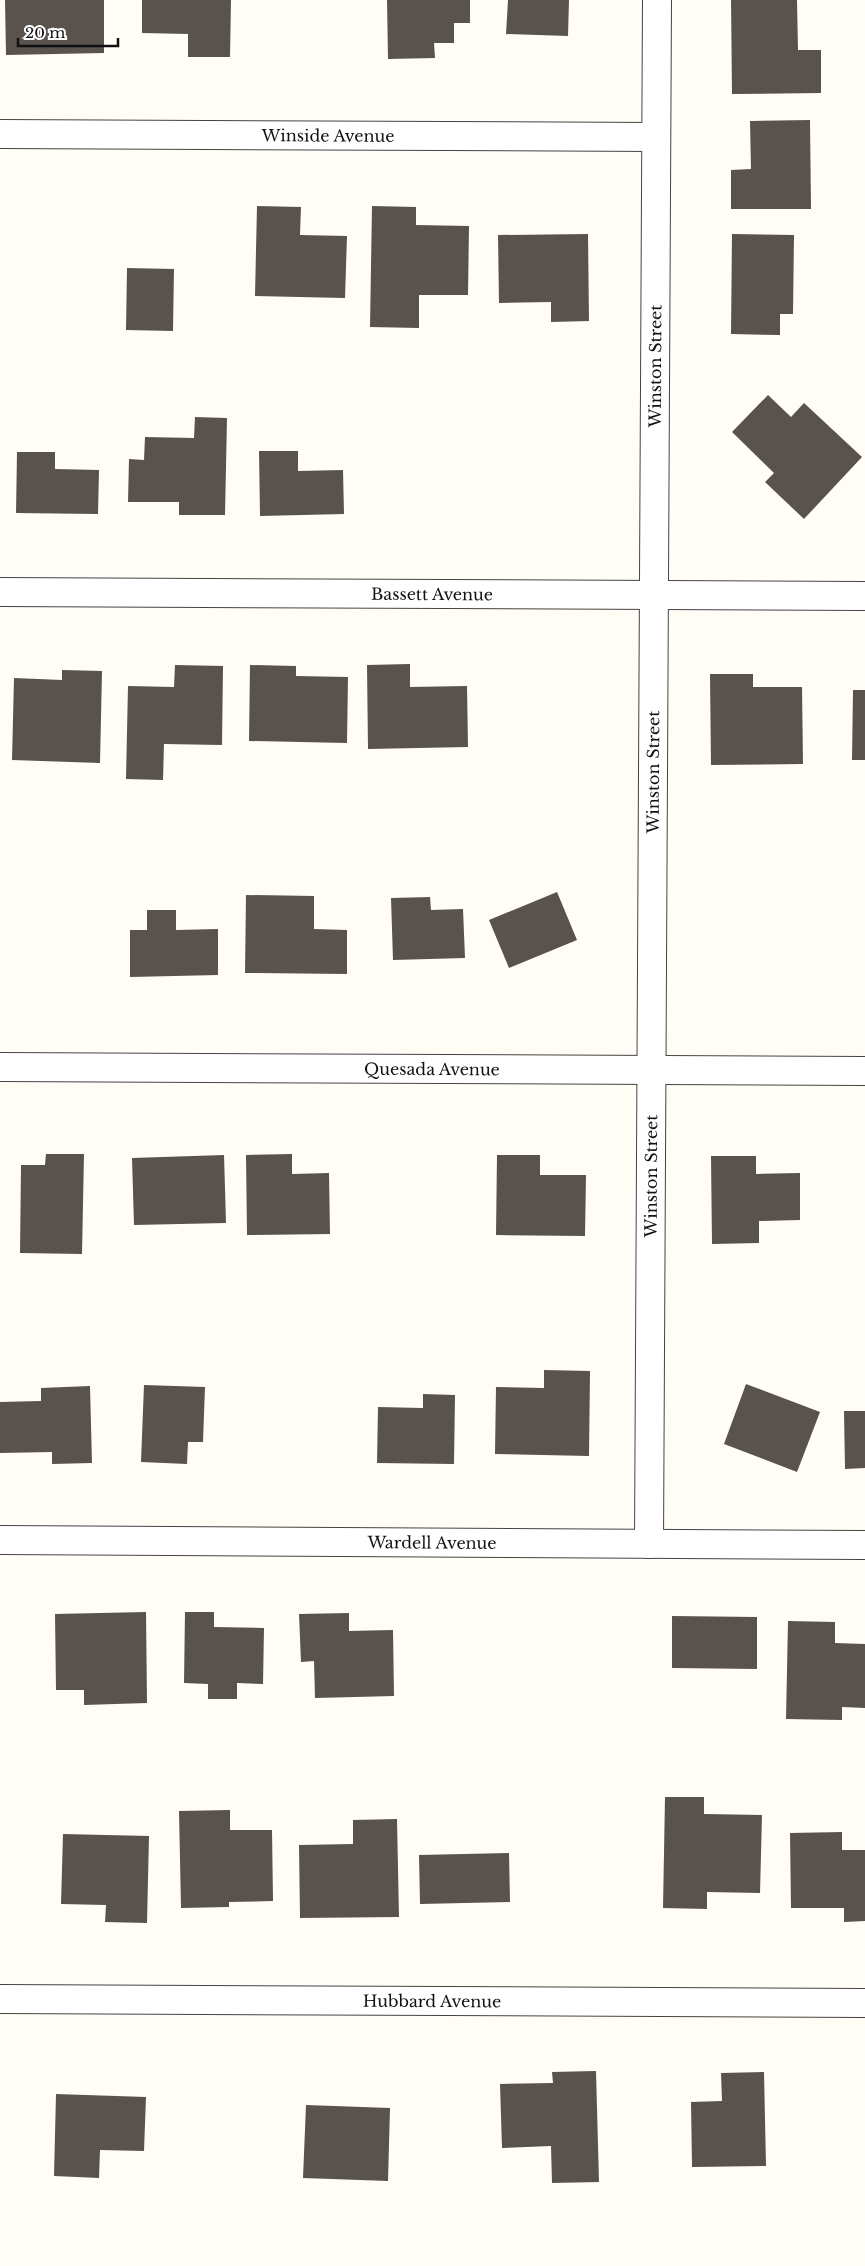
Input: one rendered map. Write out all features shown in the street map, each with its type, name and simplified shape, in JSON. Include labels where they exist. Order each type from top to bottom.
[{"type":"street","name":"Winston Street","points":[[649,1544],[657,0]]},
{"type":"street","name":"Winside Avenue","points":[[0,134],[656,137]]},
{"type":"street","name":"Bassett Avenue","points":[[0,592],[865,596]]},
{"type":"street","name":"Quesada Avenue","points":[[0,1066],[865,1071]]},
{"type":"street","name":"Wardell Avenue","points":[[0,1540],[865,1545]]},
{"type":"street","name":"Hubbard Avenue","points":[[0,1999],[865,2003]]},
{"type":"building","points":[[5,0],[104,0],[104,53],[6,55]]},
{"type":"building","points":[[142,0],[231,0],[230,57],[188,57],[188,34],[142,33]]},
{"type":"building","points":[[387,0],[470,0],[470,23],[454,23],[454,43],[434,43],[435,58],[388,59]]},
{"type":"building","points":[[508,0],[569,0],[568,36],[506,34]]},
{"type":"building","points":[[731,0],[797,0],[798,50],[821,50],[821,93],[732,94]]},
{"type":"building","points":[[810,120],[811,209],[731,209],[731,170],[751,169],[750,121]]},
{"type":"building","points":[[257,206],[301,207],[300,235],[347,236],[345,298],[255,296]]},
{"type":"building","points":[[372,206],[416,207],[416,225],[469,226],[468,295],[419,295],[419,328],[370,327]]},
{"type":"building","points":[[588,234],[589,321],[551,322],[551,302],[499,303],[498,235]]},
{"type":"building","points":[[732,234],[794,235],[793,314],[780,314],[780,335],[731,334]]},
{"type":"building","points":[[127,268],[174,269],[173,331],[126,330]]},
{"type":"building","points":[[768,395],[791,417],[804,403],[862,457],[804,519],[765,482],[774,473],[732,432]]},
{"type":"building","points":[[195,417],[227,418],[225,515],[179,515],[179,502],[128,502],[129,459],[144,460],[145,437],[194,438]]},
{"type":"building","points":[[259,451],[298,451],[298,471],[343,470],[344,514],[260,516]]},
{"type":"building","points":[[17,452],[55,452],[55,469],[99,470],[98,514],[16,513]]},
{"type":"building","points":[[410,664],[410,687],[467,686],[468,747],[368,749],[367,665]]},
{"type":"building","points":[[175,665],[223,666],[222,745],[164,744],[163,780],[126,779],[128,686],[174,687]]},
{"type":"building","points":[[250,665],[296,666],[296,676],[348,677],[347,743],[249,741]]},
{"type":"building","points":[[62,670],[102,671],[100,763],[12,760],[14,678],[62,680]]},
{"type":"building","points":[[710,674],[753,674],[753,687],[802,687],[803,764],[711,765]]},
{"type":"building","points":[[853,690],[865,690],[865,760],[852,760]]},
{"type":"building","points":[[557,892],[577,940],[509,968],[489,920]]},
{"type":"building","points":[[246,895],[314,896],[314,929],[347,930],[347,974],[245,973]]},
{"type":"building","points":[[430,897],[431,910],[463,909],[465,958],[393,960],[391,898]]},
{"type":"building","points":[[147,910],[176,910],[176,930],[218,929],[218,975],[130,977],[130,930],[147,930]]},
{"type":"building","points":[[46,1154],[84,1154],[82,1254],[20,1253],[21,1165],[45,1165]]},
{"type":"building","points":[[292,1154],[292,1174],[329,1173],[330,1234],[247,1235],[246,1155]]},
{"type":"building","points":[[224,1155],[226,1223],[134,1225],[132,1158]]},
{"type":"building","points":[[497,1155],[540,1155],[540,1175],[586,1175],[585,1236],[496,1235]]},
{"type":"building","points":[[711,1156],[756,1156],[756,1174],[800,1173],[800,1220],[759,1221],[759,1243],[712,1244]]},
{"type":"building","points":[[544,1370],[590,1371],[589,1456],[495,1454],[496,1387],[544,1388]]},
{"type":"building","points":[[746,1384],[820,1412],[797,1472],[724,1444]]},
{"type":"building","points":[[144,1385],[205,1387],[203,1442],[188,1442],[187,1464],[141,1462]]},
{"type":"building","points":[[90,1386],[92,1463],[52,1464],[52,1452],[0,1453],[0,1402],[41,1401],[41,1388]]},
{"type":"building","points":[[423,1394],[455,1395],[454,1464],[377,1463],[378,1407],[423,1408]]},
{"type":"building","points":[[844,1411],[865,1411],[865,1468],[845,1469]]},
{"type":"building","points":[[146,1612],[147,1703],[84,1705],[84,1690],[56,1690],[55,1614]]},
{"type":"building","points":[[185,1612],[214,1612],[214,1627],[264,1628],[263,1684],[237,1683],[237,1699],[208,1699],[208,1684],[184,1683]]},
{"type":"building","points":[[349,1613],[349,1631],[393,1630],[394,1696],[315,1698],[314,1661],[301,1662],[299,1614]]},
{"type":"building","points":[[672,1616],[757,1617],[757,1669],[672,1668]]},
{"type":"building","points":[[788,1621],[835,1622],[835,1643],[865,1644],[865,1708],[842,1707],[842,1720],[786,1719]]},
{"type":"building","points":[[665,1797],[704,1797],[704,1814],[762,1815],[760,1893],[707,1892],[707,1909],[663,1908]]},
{"type":"building","points":[[230,1810],[230,1830],[272,1830],[273,1901],[229,1902],[229,1907],[181,1908],[179,1811]]},
{"type":"building","points":[[397,1819],[399,1917],[300,1918],[299,1845],[353,1844],[353,1820]]},
{"type":"building","points":[[842,1832],[842,1850],[865,1850],[865,1921],[844,1922],[844,1908],[791,1908],[790,1833]]},
{"type":"building","points":[[63,1834],[149,1836],[147,1923],[105,1922],[106,1905],[61,1904]]},
{"type":"building","points":[[509,1853],[510,1902],[420,1904],[419,1855]]},
{"type":"building","points":[[596,2071],[599,2182],[552,2183],[551,2146],[502,2148],[500,2084],[553,2083],[552,2072]]},
{"type":"building","points":[[764,2072],[766,2166],[692,2167],[691,2102],[722,2101],[721,2073]]},
{"type":"building","points":[[56,2094],[146,2097],[144,2151],[100,2150],[99,2178],[54,2176]]},
{"type":"building","points":[[306,2105],[390,2108],[388,2181],[303,2178]]}]
